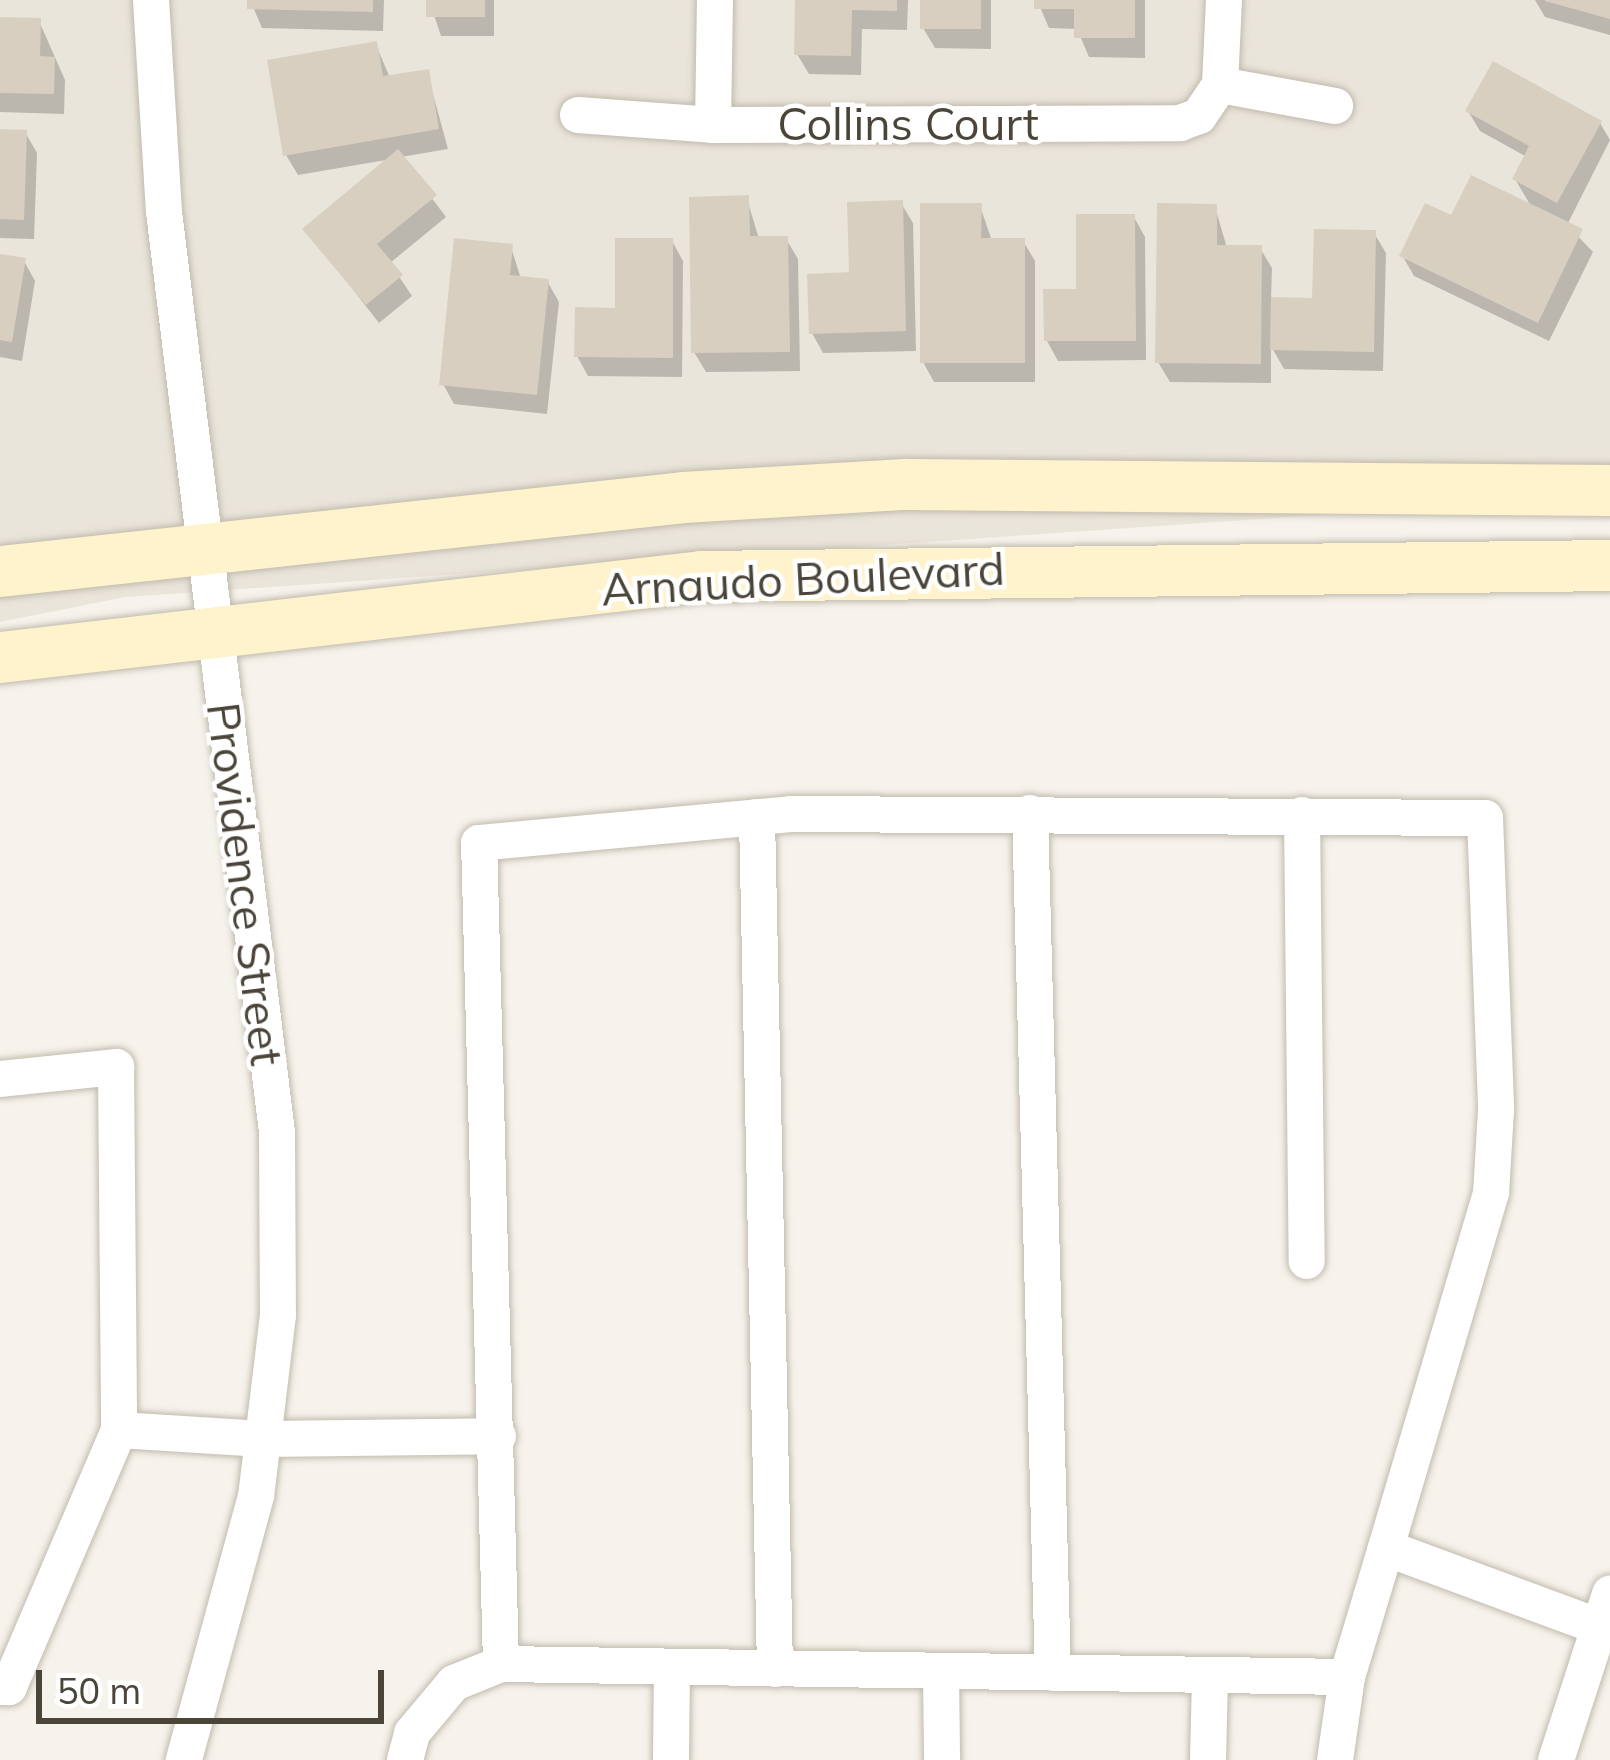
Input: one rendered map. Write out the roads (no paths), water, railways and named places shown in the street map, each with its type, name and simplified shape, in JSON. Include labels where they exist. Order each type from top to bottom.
[{"type":"street","name":"Providence Street","points":[[151,0],[164,212],[277,1132],[278,1315],[263,1439],[251,1516],[184,1760]]},
{"type":"street","points":[[713,125],[715,0]]},
{"type":"street","points":[[1224,0],[1220,86],[1336,106]]},
{"type":"street","name":"Collins Court","points":[[578,115],[713,125],[1180,123],[1199,116],[1220,86]]},
{"type":"street","name":"Arnaudo Boulevard","points":[[0,571],[683,497],[905,484],[1610,490]]},
{"type":"street","name":"Arnaudo Boulevard","points":[[0,657],[701,576],[1610,566]]},
{"type":"street","points":[[1030,813],[1053,1673]]},
{"type":"street","points":[[501,1664],[479,843],[757,817],[1030,813],[1485,818],[1496,1110],[1491,1193],[1347,1677],[1335,1760]]},
{"type":"street","points":[[1302,815],[1307,1261]]},
{"type":"street","points":[[757,817],[776,1669]]},
{"type":"street","points":[[0,1079],[116,1067],[119,1430],[9,1687],[0,1687]]},
{"type":"street","points":[[119,1430],[263,1439],[498,1436]]},
{"type":"street","points":[[1386,1548],[1604,1610],[1556,1760]]},
{"type":"street","points":[[405,1760],[412,1733],[454,1683],[501,1664],[1347,1677]]},
{"type":"street","points":[[671,1760],[672,1667]]},
{"type":"street","points":[[941,1672],[942,1760]]},
{"type":"street","points":[[1208,1760],[1210,1676]]}]
